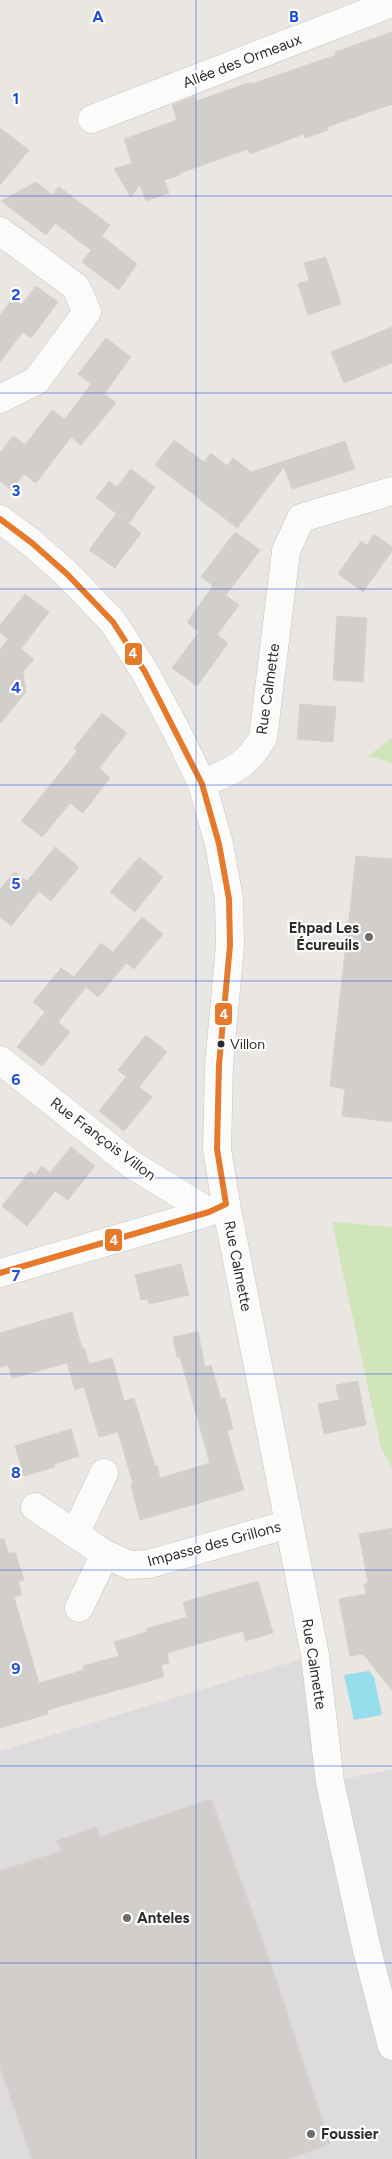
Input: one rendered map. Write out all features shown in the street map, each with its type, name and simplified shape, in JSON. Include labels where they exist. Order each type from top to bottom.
[{"type":"street","name":"Allée des Ormeaux","points":[[92,119],[392,3]]},
{"type":"street","points":[[0,231],[76,288],[87,312],[36,381],[0,400]]},
{"type":"street","name":"Rue Calmette","points":[[392,491],[301,518],[286,551],[263,738],[252,757],[236,768],[202,784],[220,844],[229,899],[230,945],[219,1064],[218,1208],[289,1524],[315,1656],[330,1782],[367,1950],[392,2046]]},
{"type":"street","points":[[0,518],[67,574],[114,622],[145,672],[202,784]]},
{"type":"street","name":"Rue François Villon","points":[[0,1060],[131,1164],[218,1208]]},
{"type":"street","points":[[0,1273],[218,1208]]},
{"type":"street","points":[[76,1534],[104,1473]]},
{"type":"street","name":"Impasse des Grillons","points":[[35,1507],[105,1554],[129,1565],[149,1564],[289,1524]]},
{"type":"street","points":[[79,1608],[105,1554]]},
{"type":"shaded area","points":[[315,1655],[330,1782],[392,1769],[392,2159],[0,2159],[0,1751]]},
{"type":"green space","points":[[392,738],[392,763],[368,756]]},
{"type":"green space","points":[[332,1222],[392,1227],[392,1468],[381,1447]]},
{"type":"water","points":[[369,1671],[374,1677],[382,1715],[354,1720],[344,1675]]},
{"type":"building","points":[[392,32],[392,104],[327,127],[328,130],[305,138],[304,134],[250,154],[248,149],[180,173],[180,175],[164,180],[169,193],[146,201],[140,185],[131,197],[114,169],[132,163],[124,139],[177,120],[172,105],[195,96],[197,101],[251,82],[252,84],[336,55],[335,52]]},
{"type":"building","points":[[0,128],[29,150],[0,185]]},
{"type":"building","points":[[36,182],[52,195],[59,187],[110,225],[91,250],[55,223],[46,235],[1,201]]},
{"type":"building","points":[[102,236],[137,264],[119,290],[82,262]]},
{"type":"building","points":[[326,257],[341,304],[308,315],[298,284],[309,280],[304,263]]},
{"type":"building","points":[[36,286],[58,302],[31,338],[23,332],[0,362],[0,315],[13,298],[22,304]]},
{"type":"building","points":[[392,327],[392,363],[344,383],[331,352]]},
{"type":"building","points":[[106,338],[131,357],[104,394],[116,403],[81,445],[71,437],[36,483],[24,474],[11,490],[0,481],[0,453],[13,436],[25,445],[52,410],[65,419],[91,384],[78,374]]},
{"type":"building","points":[[174,440],[204,462],[211,453],[227,466],[233,458],[251,472],[345,441],[355,469],[292,489],[284,467],[237,528],[155,465]]},
{"type":"building","points":[[131,469],[155,487],[129,523],[96,498],[109,481],[117,487]]},
{"type":"building","points":[[116,514],[141,533],[115,568],[89,550]]},
{"type":"building","points":[[235,532],[260,550],[226,595],[201,577]]},
{"type":"building","points":[[374,534],[392,547],[392,551],[363,592],[338,574],[361,541],[367,545]]},
{"type":"building","points":[[213,586],[239,605],[217,635],[228,643],[197,686],[172,668],[199,632],[187,622]]},
{"type":"building","points":[[25,594],[49,612],[21,649],[34,659],[23,672],[26,692],[0,724],[0,650],[8,639],[0,632],[0,625]]},
{"type":"building","points":[[337,616],[367,618],[363,682],[333,680]]},
{"type":"building","points":[[300,704],[336,707],[333,742],[297,739]]},
{"type":"building","points":[[102,713],[127,733],[99,768],[110,778],[83,813],[70,803],[42,837],[21,821],[77,751],[74,748]]},
{"type":"building","points":[[55,847],[79,867],[51,901],[39,891],[11,926],[0,917],[0,889],[14,872],[27,881]]},
{"type":"building","name":"Ehpad Les Écureuils","points":[[356,856],[392,859],[392,1122],[342,1116],[345,1089],[330,1086]]},
{"type":"building","points":[[139,857],[163,877],[135,912],[110,892]]},
{"type":"building","points":[[142,917],[163,934],[134,969],[126,963],[98,997],[86,987],[58,1022],[70,1032],[42,1066],[17,1047],[45,1012],[33,1002],[61,968],[74,977],[101,943],[113,952]]},
{"type":"building","points":[[146,1035],[167,1052],[139,1087],[118,1070]]},
{"type":"building","points":[[126,1077],[152,1097],[124,1131],[99,1111]]},
{"type":"building","points":[[71,1147],[95,1166],[68,1200],[55,1191],[27,1226],[2,1206],[30,1171],[35,1175],[42,1166],[50,1173]]},
{"type":"building","points":[[181,1264],[189,1295],[149,1304],[147,1299],[141,1300],[135,1275]]},
{"type":"building","points":[[72,1312],[82,1348],[84,1347],[89,1364],[112,1358],[124,1401],[134,1398],[160,1478],[210,1463],[180,1357],[177,1357],[173,1337],[198,1332],[205,1367],[211,1365],[221,1399],[225,1398],[233,1429],[227,1431],[244,1490],[140,1520],[131,1485],[133,1484],[118,1432],[99,1437],[84,1387],[75,1390],[67,1363],[12,1378],[8,1365],[0,1367],[0,1333]]},
{"type":"building","points":[[358,1381],[366,1425],[324,1434],[318,1404],[339,1400],[336,1385]]},
{"type":"building","points":[[71,1429],[79,1456],[54,1464],[55,1467],[24,1476],[15,1446]]},
{"type":"building","points":[[392,1528],[392,1690],[363,1654],[350,1656],[339,1599],[366,1594],[364,1584],[368,1583],[359,1534]]},
{"type":"building","points":[[0,1539],[4,1539],[9,1554],[15,1552],[24,1580],[18,1582],[22,1595],[14,1597],[39,1683],[84,1670],[83,1666],[119,1656],[114,1642],[147,1632],[146,1629],[187,1617],[183,1602],[258,1581],[273,1633],[246,1641],[243,1631],[167,1653],[169,1663],[161,1665],[164,1677],[47,1710],[48,1714],[0,1728]]},
{"type":"building","points":[[211,1799],[271,1964],[330,2144],[288,2159],[32,2159],[0,2067],[0,1871],[61,1851],[57,1841],[96,1827],[100,1837]]},
{"type":"transit line","name":"4","points":[[0,519],[32,543],[67,574],[113,622],[145,672],[202,784],[219,844],[229,899],[230,945],[219,1065],[217,1149],[226,1204]]},
{"type":"transit line","name":"4","points":[[0,1273],[209,1212],[226,1204]]},
{"type":"place","name":"Ehpad Les Écureuils","points":[[369,937]]},
{"type":"place","name":"Villon","points":[[221,1044]]},
{"type":"place","name":"Anteles","points":[[127,1918]]},
{"type":"place","name":"Foussier","points":[[311,2134]]}]
